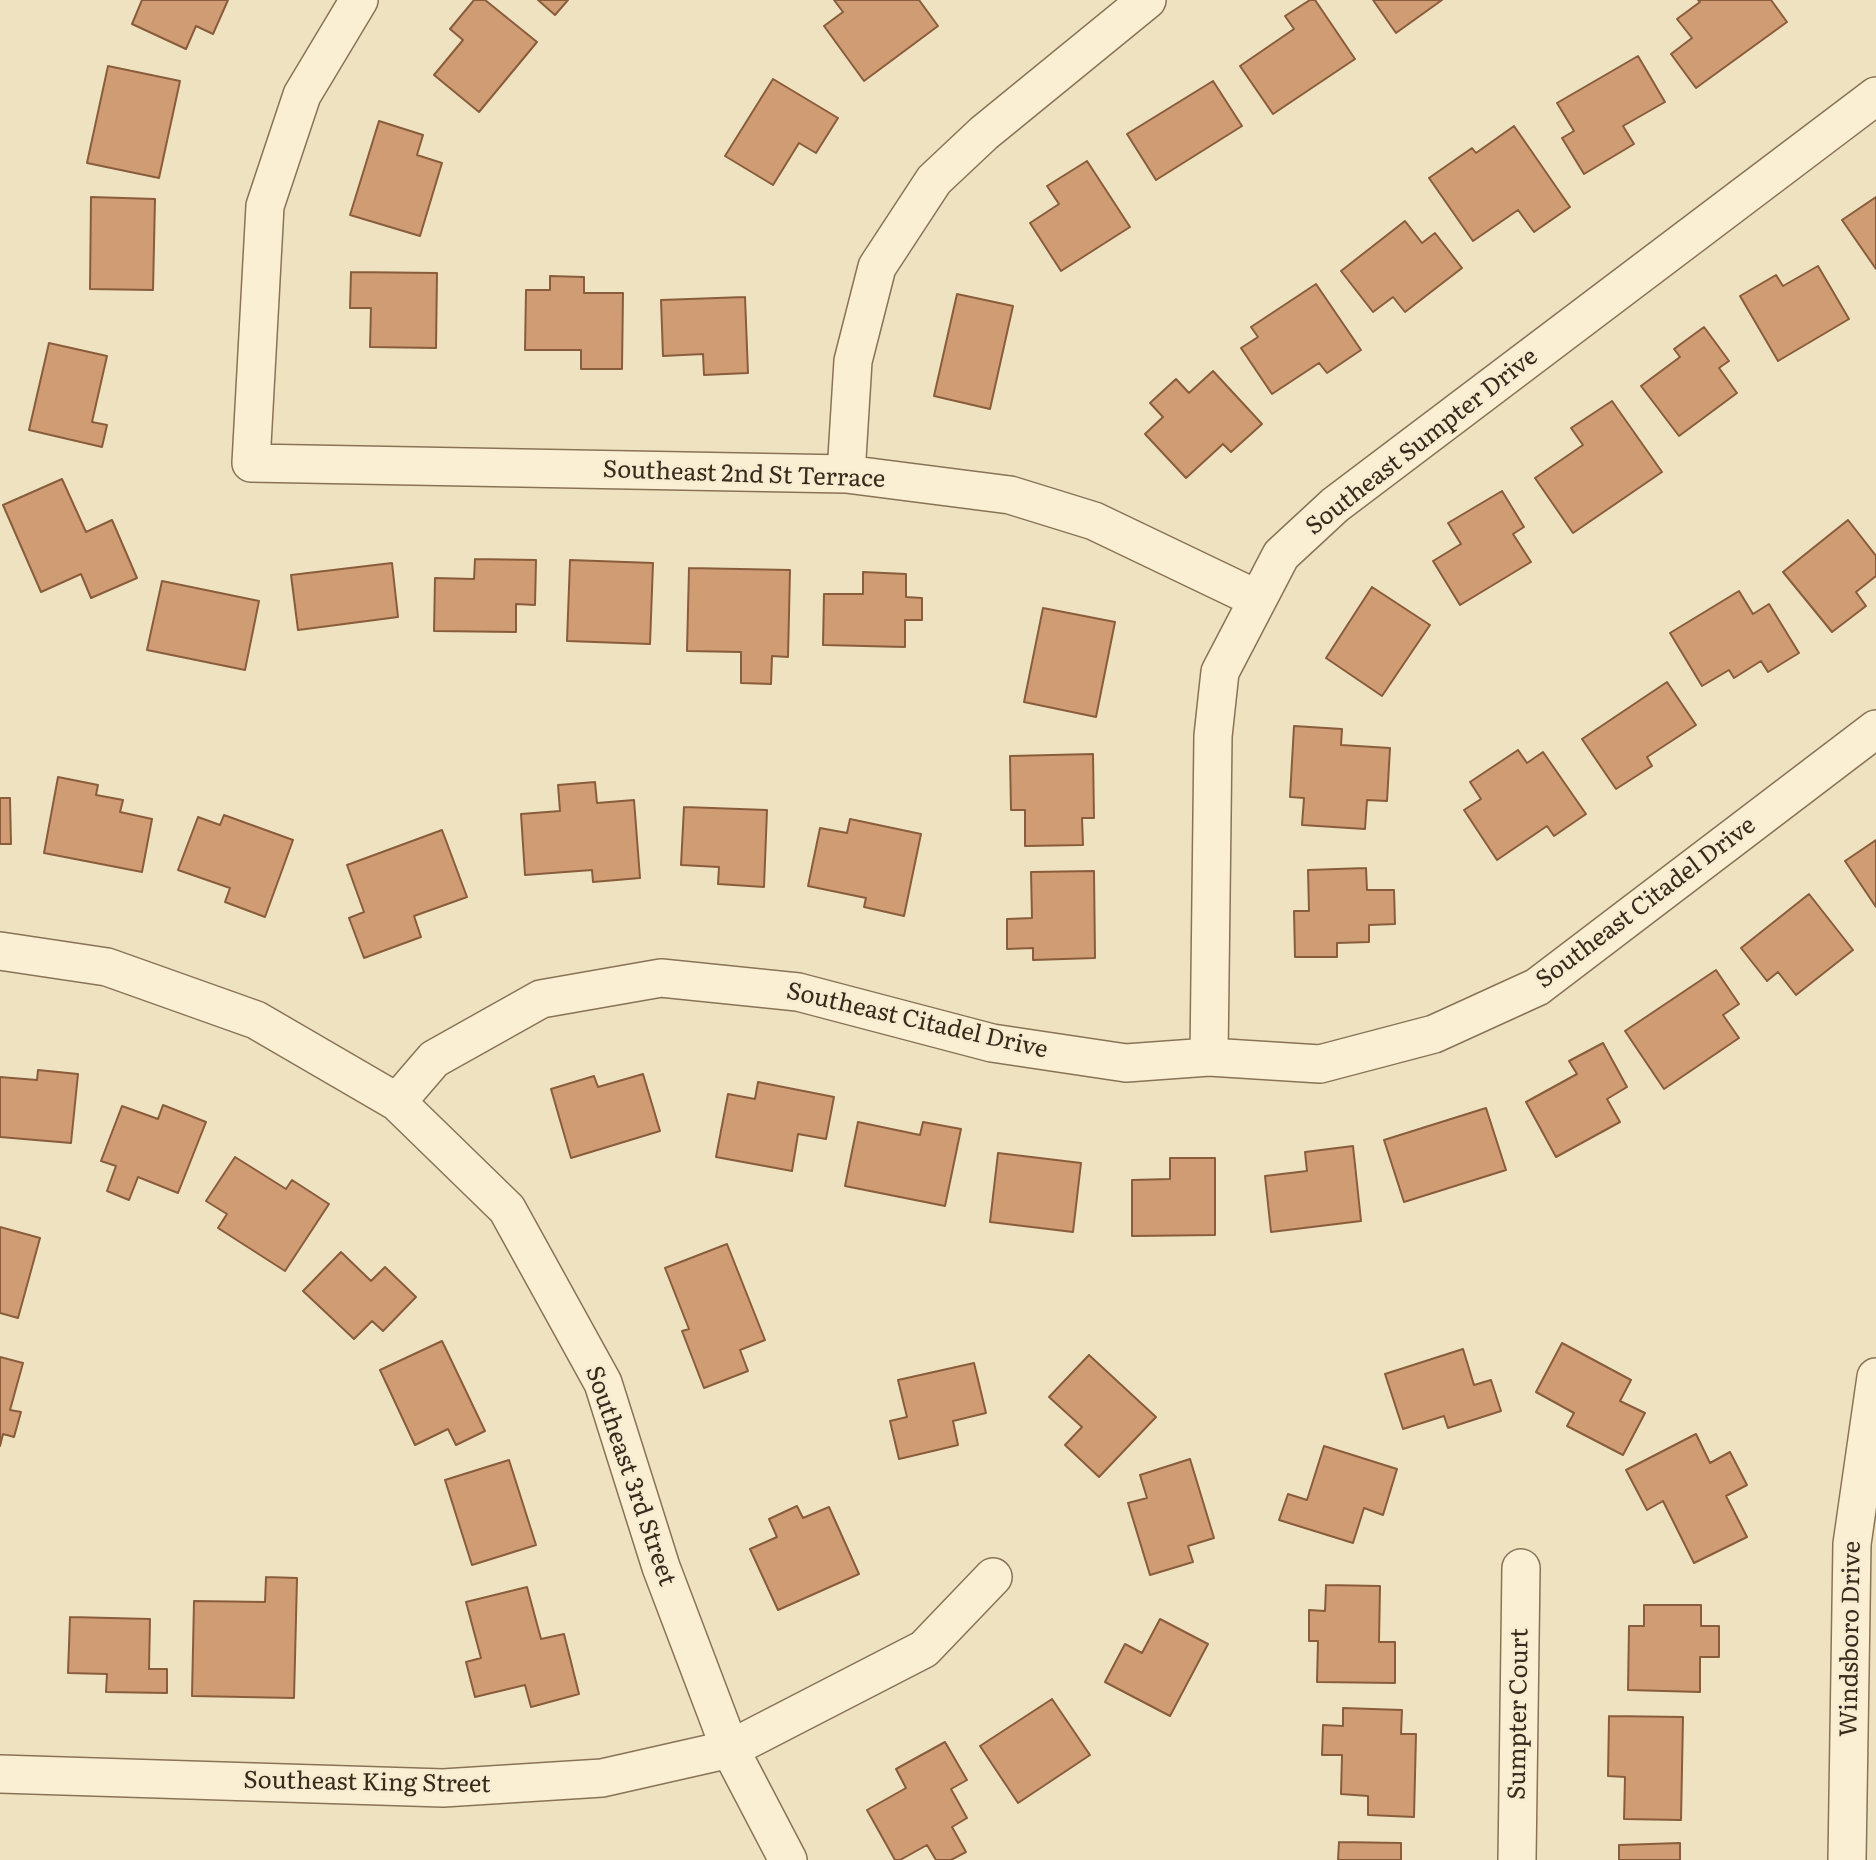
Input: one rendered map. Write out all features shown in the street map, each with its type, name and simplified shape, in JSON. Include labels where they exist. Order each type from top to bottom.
[{"type":"street","name":"Southeast 2nd St Terrace","points":[[359,0],[302,95],[265,206],[251,463],[846,474],[1010,495],[1094,521],[1257,599]]},
{"type":"street","points":[[846,474],[853,361],[877,267],[934,180],[984,134],[1147,0]]},
{"type":"street","name":"Southeast Sumpter Drive","points":[[1209,1057],[1213,736],[1220,672],[1281,555],[1335,505],[1876,96]]},
{"type":"street","name":"Southeast Citadel Drive","points":[[397,1102],[434,1059],[541,999],[661,978],[798,992],[992,1043],[1126,1063],[1209,1057],[1320,1064],[1434,1034],[1538,987],[1876,729]]},
{"type":"street","name":"Southeast 3rd Street","points":[[0,951],[107,967],[256,1020],[397,1102],[507,1209],[603,1383],[661,1566],[730,1749],[788,1860]]},
{"type":"street","name":"Windsboro Drive","points":[[1847,1860],[1852,1544],[1876,1377]]},
{"type":"street","name":"Sumpter Court","points":[[1517,1860],[1521,1568]]},
{"type":"street","name":"Southeast King Street","points":[[0,1774],[443,1788],[602,1778],[730,1749],[924,1649],[993,1577]]},
{"type":"building","points":[[142,0],[228,0],[213,34],[196,26],[186,49],[132,24]]},
{"type":"building","points":[[474,0],[485,0],[537,42],[479,112],[434,75],[463,40],[450,29]]},
{"type":"building","points":[[538,0],[568,0],[555,15]]},
{"type":"building","points":[[834,0],[919,0],[938,26],[864,81],[824,26],[843,12]]},
{"type":"building","points":[[1310,0],[1315,0],[1355,59],[1273,114],[1240,66],[1294,29],[1285,16]]},
{"type":"building","points":[[1373,0],[1442,0],[1396,33]]},
{"type":"building","points":[[1698,0],[1771,0],[1787,22],[1696,88],[1671,54],[1692,38],[1677,19],[1700,2]]},
{"type":"building","points":[[1638,56],[1665,102],[1623,126],[1634,144],[1584,174],[1562,138],[1574,131],[1557,103]]},
{"type":"building","points":[[108,66],[180,81],[159,178],[87,163]]},
{"type":"building","points":[[773,79],[838,118],[816,153],[799,143],[773,185],[725,156]]},
{"type":"building","points":[[1213,81],[1242,126],[1156,180],[1127,134]]},
{"type":"building","points":[[379,121],[423,135],[417,155],[442,163],[420,236],[350,215]]},
{"type":"building","points":[[1514,126],[1570,207],[1534,232],[1518,210],[1473,241],[1429,178],[1472,148],[1476,153]]},
{"type":"building","points":[[1087,161],[1130,227],[1061,271],[1030,223],[1059,204],[1047,186]]},
{"type":"building","points":[[91,197],[155,199],[153,290],[90,289]]},
{"type":"building","points":[[1876,197],[1876,269],[1842,220]]},
{"type":"building","points":[[1405,221],[1422,243],[1435,233],[1462,268],[1405,312],[1393,297],[1373,312],[1341,271]]},
{"type":"building","points":[[1818,266],[1849,319],[1778,361],[1740,296],[1776,275],[1783,286]]},
{"type":"building","points":[[351,272],[437,273],[436,348],[370,347],[371,308],[350,308]]},
{"type":"building","points":[[550,276],[584,277],[584,293],[623,293],[622,369],[581,369],[581,350],[525,350],[526,290],[550,290]]},
{"type":"building","points":[[1316,284],[1361,350],[1327,373],[1319,363],[1272,394],[1241,348],[1258,337],[1251,327]]},
{"type":"building","points":[[957,294],[1013,306],[990,409],[934,396]]},
{"type":"building","points":[[745,297],[748,373],[704,375],[703,354],[663,356],[661,300]]},
{"type":"building","points":[[1704,327],[1729,361],[1719,368],[1737,393],[1679,436],[1641,386],[1680,357],[1674,349]]},
{"type":"building","points":[[49,343],[107,356],[92,422],[107,425],[102,447],[29,430]]},
{"type":"building","points":[[1213,371],[1262,424],[1231,452],[1223,444],[1186,478],[1145,434],[1163,417],[1150,403],[1176,379],[1189,393]]},
{"type":"building","points":[[1612,401],[1662,472],[1573,533],[1535,478],[1583,445],[1571,428]]},
{"type":"building","points":[[62,479],[86,532],[112,520],[137,578],[91,598],[81,574],[41,592],[3,505]]},
{"type":"building","points":[[1502,491],[1524,527],[1513,534],[1531,562],[1460,605],[1433,561],[1461,544],[1448,523]]},
{"type":"building","points":[[1848,520],[1876,556],[1876,576],[1856,592],[1866,606],[1832,632],[1783,572]]},
{"type":"building","points":[[475,559],[536,560],[535,605],[516,604],[516,632],[434,631],[435,578],[474,579]]},
{"type":"building","points":[[570,560],[653,563],[650,644],[567,641]]},
{"type":"building","points":[[392,563],[398,617],[298,630],[291,575]]},
{"type":"building","points":[[689,568],[790,570],[788,657],[772,656],[771,684],[741,683],[741,652],[687,651]]},
{"type":"building","points":[[863,572],[906,574],[906,597],[922,598],[922,620],[905,620],[905,647],[823,645],[824,594],[863,594]]},
{"type":"building","points":[[162,581],[259,601],[245,670],[147,650]]},
{"type":"building","points":[[1372,587],[1430,625],[1382,696],[1326,658]]},
{"type":"building","points":[[1739,591],[1753,614],[1769,604],[1799,653],[1768,672],[1761,661],[1734,678],[1729,670],[1702,686],[1670,633]]},
{"type":"building","points":[[1043,608],[1115,622],[1096,717],[1024,702]]},
{"type":"building","points":[[1667,682],[1696,725],[1647,757],[1652,766],[1616,789],[1582,739]]},
{"type":"building","points":[[1294,726],[1342,729],[1341,745],[1390,748],[1387,801],[1367,800],[1365,829],[1302,825],[1304,798],[1290,797]]},
{"type":"building","points":[[1518,750],[1527,763],[1543,752],[1586,814],[1554,836],[1547,826],[1497,860],[1464,810],[1481,799],[1470,782]]},
{"type":"building","points":[[1093,754],[1094,818],[1082,818],[1083,845],[1025,846],[1025,810],[1011,810],[1010,756]]},
{"type":"building","points":[[58,777],[98,785],[96,795],[123,800],[120,812],[152,819],[142,872],[44,853]]},
{"type":"building","points":[[595,782],[597,803],[634,800],[640,878],[593,882],[592,870],[525,875],[521,814],[560,811],[558,785]]},
{"type":"building","points":[[0,798],[10,798],[11,844],[0,844]]},
{"type":"building","points":[[684,807],[767,810],[764,887],[718,884],[719,867],[681,865]]},
{"type":"building","points":[[224,815],[293,840],[265,917],[225,902],[230,888],[178,870],[198,817],[220,825]]},
{"type":"building","points":[[850,819],[921,834],[904,916],[864,907],[866,898],[808,886],[820,828],[847,833]]},
{"type":"building","points":[[442,830],[467,897],[414,916],[421,937],[364,958],[349,918],[364,912],[347,865]]},
{"type":"building","points":[[1876,840],[1876,907],[1845,861]]},
{"type":"building","points":[[1366,868],[1367,890],[1394,890],[1395,924],[1369,925],[1369,942],[1337,943],[1337,957],[1295,957],[1294,911],[1309,911],[1308,870]]},
{"type":"building","points":[[1094,871],[1095,958],[1033,960],[1033,948],[1007,949],[1007,919],[1032,918],[1031,872]]},
{"type":"building","points":[[1809,894],[1853,950],[1796,995],[1778,972],[1767,981],[1741,948]]},
{"type":"building","points":[[1716,970],[1739,1004],[1723,1015],[1739,1038],[1664,1089],[1625,1031]]},
{"type":"building","points":[[1603,1043],[1627,1087],[1607,1099],[1620,1122],[1556,1157],[1526,1102],[1577,1074],[1569,1061]]},
{"type":"building","points":[[38,1070],[78,1074],[71,1143],[0,1137],[0,1077],[37,1080]]},
{"type":"building","points":[[643,1074],[660,1131],[571,1158],[551,1089],[594,1076],[598,1087]]},
{"type":"building","points":[[758,1082],[834,1097],[826,1139],[798,1134],[792,1171],[716,1157],[728,1094],[755,1099]]},
{"type":"building","points":[[163,1105],[206,1122],[178,1193],[138,1177],[129,1200],[107,1191],[116,1166],[101,1161],[122,1106],[158,1119]]},
{"type":"building","points":[[1486,1108],[1506,1170],[1404,1202],[1384,1140]]},
{"type":"building","points":[[858,1122],[920,1135],[923,1122],[961,1129],[945,1206],[845,1186]]},
{"type":"building","points":[[1353,1146],[1361,1221],[1271,1232],[1265,1176],[1307,1171],[1305,1152]]},
{"type":"building","points":[[998,1153],[1081,1163],[1073,1232],[990,1222]]},
{"type":"building","points":[[235,1157],[286,1189],[292,1180],[329,1204],[285,1271],[218,1228],[227,1214],[206,1201]]},
{"type":"building","points":[[1170,1158],[1215,1158],[1215,1235],[1132,1236],[1132,1180],[1170,1179]]},
{"type":"building","points":[[0,1227],[40,1238],[18,1318],[0,1313]]},
{"type":"building","points":[[727,1244],[765,1340],[740,1350],[748,1371],[704,1388],[682,1331],[689,1329],[665,1268]]},
{"type":"building","points":[[341,1252],[371,1281],[385,1267],[416,1297],[383,1331],[372,1321],[354,1339],[303,1291]]},
{"type":"building","points":[[442,1341],[485,1431],[456,1445],[448,1429],[415,1445],[380,1370]]},
{"type":"building","points":[[1562,1343],[1631,1380],[1620,1401],[1645,1413],[1623,1455],[1567,1426],[1574,1413],[1536,1392]]},
{"type":"building","points":[[1463,1349],[1474,1385],[1491,1380],[1501,1411],[1448,1428],[1444,1416],[1403,1429],[1385,1374]]},
{"type":"building","points":[[1089,1355],[1156,1417],[1099,1477],[1065,1445],[1082,1427],[1049,1397]]},
{"type":"building","points":[[0,1357],[23,1363],[10,1410],[21,1412],[14,1437],[3,1434],[0,1446]]},
{"type":"building","points":[[974,1363],[986,1413],[953,1421],[958,1445],[899,1459],[890,1421],[907,1417],[898,1380]]},
{"type":"building","points":[[1696,1434],[1710,1463],[1730,1452],[1747,1485],[1726,1496],[1747,1537],[1694,1563],[1663,1501],[1647,1510],[1626,1470]]},
{"type":"building","points":[[1324,1446],[1397,1469],[1383,1515],[1364,1508],[1353,1543],[1279,1520],[1288,1494],[1307,1500]]},
{"type":"building","points":[[1190,1459],[1214,1538],[1188,1546],[1193,1562],[1150,1575],[1128,1503],[1147,1498],[1140,1475]]},
{"type":"building","points":[[509,1460],[536,1545],[472,1565],[445,1480]]},
{"type":"building","points":[[797,1506],[803,1518],[829,1507],[859,1574],[778,1610],[750,1549],[777,1537],[769,1519]]},
{"type":"building","points":[[266,1577],[297,1578],[294,1698],[192,1696],[194,1601],[265,1602]]},
{"type":"building","points":[[1326,1585],[1380,1586],[1379,1642],[1395,1642],[1395,1683],[1317,1682],[1318,1641],[1309,1641],[1309,1610],[1325,1611]]},
{"type":"building","points":[[527,1587],[541,1639],[564,1634],[579,1694],[531,1707],[525,1685],[475,1697],[466,1662],[481,1658],[466,1602]]},
{"type":"building","points":[[1644,1605],[1701,1605],[1701,1626],[1719,1626],[1719,1657],[1700,1657],[1700,1692],[1628,1690],[1629,1626],[1644,1626]]},
{"type":"building","points":[[70,1617],[150,1619],[149,1669],[167,1669],[167,1693],[106,1692],[107,1674],[68,1673]]},
{"type":"building","points":[[1160,1619],[1208,1644],[1170,1716],[1105,1682],[1125,1644],[1142,1653]]},
{"type":"building","points":[[1052,1699],[1090,1755],[1018,1803],[980,1746]]},
{"type":"building","points":[[1343,1708],[1402,1710],[1401,1734],[1416,1734],[1414,1817],[1368,1815],[1368,1796],[1341,1794],[1342,1755],[1322,1755],[1323,1725],[1343,1726]]},
{"type":"building","points":[[1609,1716],[1683,1717],[1681,1820],[1624,1819],[1625,1777],[1608,1776]]},
{"type":"building","points":[[945,1742],[967,1780],[951,1789],[967,1818],[952,1827],[966,1852],[951,1860],[936,1860],[927,1845],[900,1860],[895,1860],[867,1810],[906,1788],[896,1769]]},
{"type":"building","points":[[1339,1842],[1401,1843],[1401,1860],[1338,1860]]},
{"type":"building","points":[[1680,1843],[1680,1860],[1619,1860],[1619,1845]]}]
